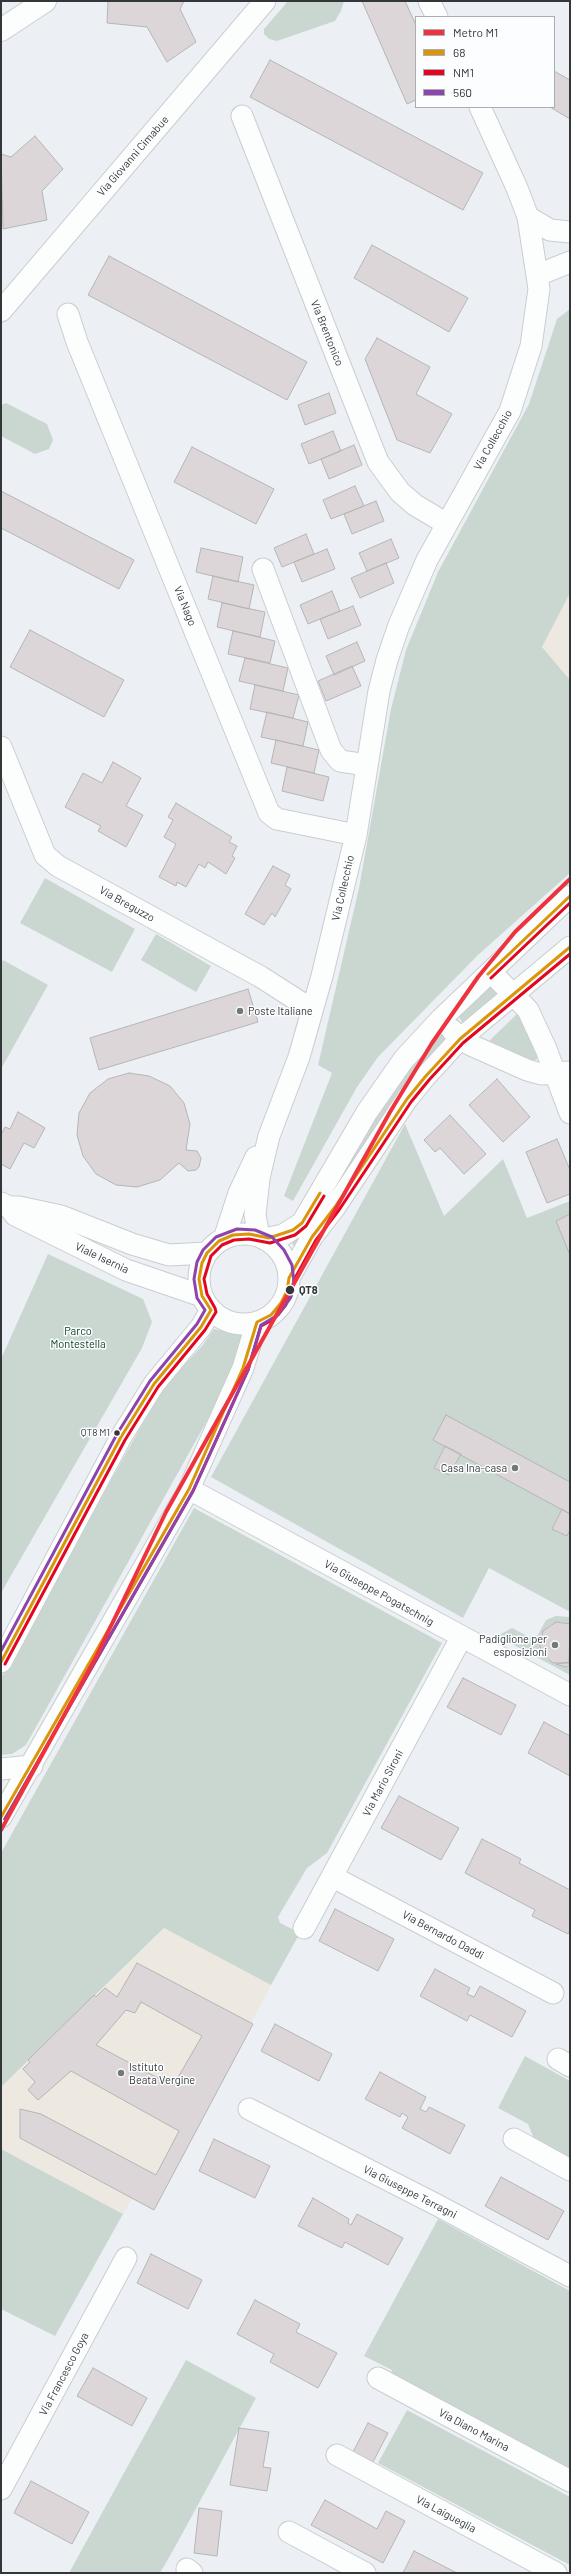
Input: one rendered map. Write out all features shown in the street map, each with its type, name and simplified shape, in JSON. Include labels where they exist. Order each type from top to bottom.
[{"type":"highway","points":[[1,30],[45,1]]},
{"type":"street","name":"Via Giovanni Cimabue","points":[[1,311],[265,1]]},
{"type":"street","points":[[430,1],[437,16]]},
{"type":"street","name":"Via Collecchio","points":[[269,1136],[299,1058],[311,1009],[322,976],[356,835],[378,691],[398,625],[427,560],[514,402],[532,338],[538,299],[538,275],[528,217],[517,188],[480,108]]},
{"type":"street","name":"Via Brentonico","points":[[242,116],[378,462],[400,492],[415,504],[447,524]]},
{"type":"street","points":[[528,217],[550,230],[570,232]]},
{"type":"street","points":[[538,275],[570,262]]},
{"type":"street","name":"Via Nago","points":[[68,314],[77,342],[269,812],[277,819],[356,835]]},
{"type":"street","points":[[263,569],[331,750],[340,760],[367,765]]},
{"type":"street","name":"Via Breguzzo","points":[[1,747],[45,855],[58,866],[261,977],[311,1009]]},
{"type":"street","points":[[1,1662],[121,1437],[154,1384],[201,1327],[206,1303],[199,1274],[207,1253],[224,1239],[238,1234],[261,1237],[283,1235],[302,1223],[388,1079],[442,1018],[570,896]]},
{"type":"street","points":[[288,1278],[312,1237],[335,1207],[406,1099],[460,1039],[570,947]]},
{"type":"street","points":[[491,972],[515,994],[534,1022],[562,1072],[570,1113]]},
{"type":"street","points":[[442,1018],[460,1039],[527,1070],[540,1074],[562,1072]]},
{"type":"street","points":[[206,1303],[232,1322],[257,1322],[278,1308],[286,1295],[288,1278],[283,1257],[277,1248],[261,1237],[255,1215],[256,1198],[269,1136]]},
{"type":"street","points":[[224,1239],[239,1193],[269,1136]]},
{"type":"street","name":"Viale Isernia","points":[[5,1205],[61,1216],[132,1244],[170,1254],[207,1253]]},
{"type":"street","name":"Viale Isernia","points":[[5,1205],[15,1216],[126,1270],[206,1303]]},
{"type":"street","points":[[1,1817],[32,1766],[189,1489],[243,1368],[257,1322]]},
{"type":"street","name":"Via Giuseppe Pogatschnig","points":[[189,1489],[461,1638],[570,1695]]},
{"type":"street","name":"Via Mario Sironi","points":[[304,1928],[333,1877],[461,1638]]},
{"type":"street","points":[[1,1768],[32,1766]]},
{"type":"street","name":"Via Bernardo Daddi","points":[[333,1877],[553,1993]]},
{"type":"street","name":"Via Giuseppe Terragni","points":[[250,2109],[437,2205],[570,2276]]},
{"type":"street","points":[[514,2139],[570,2170]]},
{"type":"street","name":"Via Francesco Goya","points":[[1,2490],[126,2258]]},
{"type":"street","name":"Via Diano Marina","points":[[378,2378],[570,2482]]},
{"type":"street","name":"Via Laigueglia","points":[[336,2455],[556,2573]]},
{"type":"street","points":[[289,2532],[365,2573]]},
{"type":"shaded area","points":[[570,593],[570,680],[542,647]]},
{"type":"shaded area","name":"Istituto Beata Vergine","points":[[165,1928],[271,1985],[154,2210],[132,2199],[123,2214],[1,2149],[1,2087]]},
{"type":"green space","points":[[288,1],[344,1],[341,11],[335,21],[277,41],[269,39],[264,34],[264,29]]},
{"type":"green space","points":[[570,309],[570,593],[542,647],[570,680],[570,873],[478,955],[378,1057],[357,1087],[293,1201],[284,1196],[332,1073],[318,1065],[359,888],[391,709],[406,650],[438,572],[529,404],[557,319]]},
{"type":"green space","points":[[6,403],[47,424],[53,440],[49,449],[35,454],[1,436],[1,405]]},
{"type":"green space","points":[[45,878],[135,929],[112,972],[20,923]]},
{"type":"green space","points":[[156,934],[211,966],[196,992],[141,960]]},
{"type":"green space","points":[[3,960],[48,985],[1,1069],[1,964]]},
{"type":"green space","points":[[489,985],[500,994],[465,1023],[462,1022],[459,1017],[459,1012]]},
{"type":"green space","points":[[517,1014],[527,1027],[539,1056],[536,1060],[531,1060],[489,1041]]},
{"type":"green space","points":[[443,1032],[449,1040],[315,1224],[294,1246],[291,1241],[382,1098]]},
{"type":"green space","points":[[405,1124],[444,1216],[503,1159],[527,1218],[570,1201],[570,1482],[445,1446],[434,1468],[449,1475],[461,1454],[562,1509],[552,1529],[570,1530],[570,1612],[489,1568],[463,1618],[211,1477]]},
{"type":"green space","name":"Parco Montestella","points":[[48,1254],[143,1299],[152,1322],[142,1348],[1,1593],[1,1359]]},
{"type":"green space","points":[[214,1329],[242,1335],[234,1365],[218,1401],[26,1745],[12,1754],[1,1755],[1,1678],[154,1403],[171,1379],[202,1346]]},
{"type":"green space","points":[[194,1508],[442,1643],[327,1853],[307,1868],[278,1917],[280,1923],[300,1933],[271,1985],[164,1928],[1,2087],[1,1853]]},
{"type":"green space","points":[[556,1616],[570,1617],[570,1624],[559,1622],[549,1626],[541,1635],[540,1646],[547,1659],[562,1666],[570,1665],[570,1675],[497,1636],[512,1628],[535,1640],[546,1620]]},
{"type":"green space","points":[[525,2056],[570,2081],[570,2159],[534,2139],[528,2124],[498,2108]]},
{"type":"green space","points":[[1,2149],[123,2214],[55,2336],[1,2309]]},
{"type":"green space","points":[[438,2219],[570,2291],[570,2475],[389,2378],[392,2370],[364,2356]]},
{"type":"green space","points":[[186,2360],[256,2398],[175,2547],[160,2573],[69,2573]]},
{"type":"green space","points":[[407,2410],[570,2497],[570,2565],[378,2463]]},
{"type":"building","points":[[108,1],[184,1],[180,9],[196,42],[167,62],[147,27],[107,23]]},
{"type":"building","points":[[362,1],[405,1],[415,23],[415,100],[407,104]]},
{"type":"building","points":[[270,60],[483,173],[463,210],[250,97]]},
{"type":"building","points":[[555,72],[570,80],[570,119],[552,108],[555,108]]},
{"type":"building","points":[[35,136],[63,169],[42,191],[47,220],[3,229],[1,154],[11,157]]},
{"type":"building","points":[[372,245],[468,298],[449,332],[354,278]]},
{"type":"building","points":[[109,256],[307,362],[287,400],[88,295]]},
{"type":"building","points":[[377,338],[430,367],[416,394],[452,414],[430,453],[397,440],[365,359]]},
{"type":"building","points":[[329,393],[336,413],[305,425],[298,405]]},
{"type":"building","points":[[333,431],[341,451],[309,464],[301,444]]},
{"type":"building","points":[[354,445],[362,465],[329,479],[321,459]]},
{"type":"building","points":[[192,447],[274,489],[256,524],[174,482]]},
{"type":"building","points":[[355,486],[364,506],[331,519],[323,500]]},
{"type":"building","points":[[1,491],[134,560],[119,589],[1,528]]},
{"type":"building","points":[[376,501],[384,521],[352,534],[344,514]]},
{"type":"building","points":[[306,534],[314,554],[282,567],[274,548]]},
{"type":"building","points":[[391,539],[399,558],[367,571],[359,553]]},
{"type":"building","points":[[201,548],[243,557],[238,582],[196,572]]},
{"type":"building","points":[[327,549],[335,569],[302,582],[294,562]]},
{"type":"building","points":[[386,563],[394,583],[360,598],[351,578]]},
{"type":"building","points":[[213,576],[254,585],[249,609],[208,599]]},
{"type":"building","points":[[332,591],[340,611],[308,624],[300,605]]},
{"type":"building","points":[[222,603],[265,612],[260,637],[217,627]]},
{"type":"building","points":[[353,606],[361,625],[328,639],[320,619]]},
{"type":"building","points":[[30,630],[124,680],[104,717],[10,667]]},
{"type":"building","points":[[233,631],[275,641],[270,663],[228,654]]},
{"type":"building","points":[[357,642],[365,661],[334,675],[326,656]]},
{"type":"building","points":[[245,658],[288,668],[283,691],[239,681]]},
{"type":"building","points":[[352,666],[361,686],[326,701],[318,681]]},
{"type":"building","points":[[255,685],[299,695],[293,718],[250,709]]},
{"type":"building","points":[[267,712],[308,722],[303,746],[261,737]]},
{"type":"building","points":[[276,740],[319,750],[314,773],[271,763]]},
{"type":"building","points":[[113,762],[141,778],[126,806],[143,815],[126,847],[98,831],[101,826],[65,807],[83,773],[102,783]]},
{"type":"building","points":[[287,767],[329,777],[323,801],[282,791]]},
{"type":"building","points":[[176,803],[232,837],[229,842],[237,846],[232,856],[235,858],[226,874],[208,862],[205,868],[199,864],[186,887],[177,882],[176,886],[159,877],[176,844],[164,837],[173,820],[168,817]]},
{"type":"building","points":[[273,866],[290,875],[285,885],[291,889],[275,917],[272,913],[264,925],[245,914]]},
{"type":"building","points":[[248,989],[258,1022],[99,1070],[90,1038]]},
{"type":"building","points":[[129,1073],[149,1076],[170,1086],[184,1103],[190,1124],[186,1150],[197,1151],[201,1158],[199,1167],[196,1170],[188,1171],[179,1163],[160,1180],[137,1187],[116,1185],[96,1174],[83,1156],[77,1135],[79,1113],[90,1093],[108,1079]]},
{"type":"building","points":[[497,1079],[530,1117],[503,1142],[469,1105]]},
{"type":"building","points":[[18,1112],[45,1128],[34,1148],[24,1143],[10,1169],[1,1164],[1,1135],[5,1127],[10,1129]]},
{"type":"building","points":[[450,1115],[486,1154],[464,1174],[440,1148],[435,1152],[424,1140]]},
{"type":"building","points":[[557,1139],[570,1170],[570,1194],[547,1203],[526,1152]]},
{"type":"building","points":[[570,1214],[570,1255],[556,1221]]},
{"type":"building","name":"Casa Ina-casa","points":[[446,1415],[570,1482],[570,1514],[433,1440]]},
{"type":"building","points":[[445,1446],[461,1454],[449,1475],[434,1468]]},
{"type":"building","points":[[562,1509],[570,1514],[570,1530],[567,1536],[552,1529]]},
{"type":"building","name":"Padiglione per esposizioni","points":[[556,1622],[570,1624],[569,1663],[553,1663],[543,1654],[540,1646],[543,1631]]},
{"type":"building","points":[[570,1662],[570,1665],[566,1667],[556,1664]]},
{"type":"building","points":[[463,1678],[516,1705],[501,1735],[447,1707]]},
{"type":"building","points":[[544,1722],[570,1736],[570,1776],[528,1753]]},
{"type":"building","points":[[399,1796],[459,1828],[441,1860],[381,1828]]},
{"type":"building","points":[[482,1839],[521,1859],[519,1863],[570,1890],[570,1930],[568,1934],[532,1916],[535,1910],[465,1873]]},
{"type":"building","points":[[335,1909],[394,1939],[378,1971],[319,1941]]},
{"type":"building","points":[[137,1963],[253,2024],[154,2210],[20,2138],[20,2109],[41,2114],[156,2175],[179,2131],[71,2071],[38,2100],[28,2090],[35,2082],[23,2069],[30,2062],[28,2060],[94,1995],[96,1997],[105,1988],[117,1997]],"holes":[[[141,2002],[202,2036],[173,2086],[96,2045],[126,2010],[135,2013]]]},
{"type":"building","points":[[435,1969],[470,1988],[467,1994],[474,1997],[480,1986],[526,2011],[512,2037],[470,2015],[467,2021],[420,1996]]},
{"type":"building","points":[[275,2024],[332,2054],[319,2081],[261,2051]]},
{"type":"building","points":[[380,2072],[426,2097],[420,2109],[426,2112],[429,2107],[465,2125],[450,2154],[402,2128],[408,2117],[402,2113],[400,2117],[365,2099]]},
{"type":"building","points":[[214,2139],[270,2166],[255,2198],[199,2171]]},
{"type":"building","points":[[501,2177],[564,2211],[548,2240],[485,2206]]},
{"type":"building","points":[[313,2198],[349,2219],[348,2223],[351,2225],[357,2214],[403,2238],[388,2265],[345,2242],[342,2248],[298,2226]]},
{"type":"building","points":[[151,2254],[202,2280],[188,2309],[137,2283]]},
{"type":"building","points":[[255,2300],[300,2324],[296,2332],[337,2353],[318,2388],[270,2362],[274,2354],[237,2334]]},
{"type":"building","points":[[93,2368],[147,2398],[132,2426],[77,2396]]},
{"type":"building","points":[[368,2423],[388,2433],[373,2462],[353,2452]]},
{"type":"building","points":[[239,2428],[269,2432],[263,2467],[271,2468],[267,2491],[230,2485]]},
{"type":"building","points":[[31,2481],[89,2512],[72,2544],[14,2513]]},
{"type":"building","points":[[325,2500],[377,2529],[386,2511],[405,2521],[383,2563],[311,2525]]},
{"type":"building","points":[[199,2508],[222,2511],[217,2556],[194,2553]]},
{"type":"building","points":[[414,2551],[457,2573],[403,2573]]},
{"type":"metro line","name":"M1","points":[[1,1830],[96,1657],[166,1512],[390,1112],[432,1043],[478,977],[515,932],[570,879]]},
{"type":"transit line","name":"68","points":[[488,974],[570,896]]},
{"type":"transit line","name":"NM1","points":[[491,978],[570,903]]},
{"type":"transit line","name":"68","points":[[1,1817],[189,1489],[243,1368],[257,1322],[271,1315],[281,1303],[287,1291],[289,1278],[312,1237],[335,1207],[407,1099],[425,1077],[460,1039],[570,947]]},
{"type":"transit line","name":"NM1","points":[[5,1819],[193,1491],[248,1370],[261,1326],[274,1319],[285,1306],[292,1293],[294,1280],[316,1240],[339,1210],[411,1102],[429,1080],[463,1043],[570,954]]},
{"type":"transit line","name":"68","points":[[1,1662],[121,1437],[154,1384],[201,1327],[211,1310],[202,1296],[199,1279],[202,1263],[207,1253],[219,1241],[233,1235],[249,1234],[269,1238],[293,1230],[302,1223],[320,1193]]},
{"type":"transit line","name":"NM1","points":[[5,1664],[125,1440],[158,1387],[205,1330],[216,1312],[207,1294],[204,1279],[211,1256],[222,1245],[234,1240],[249,1239],[270,1243],[295,1235],[306,1226],[324,1196]]},
{"type":"transit line","name":"560","points":[[1,1651],[117,1434],[150,1381],[197,1324],[205,1310],[197,1298],[194,1279],[197,1262],[203,1250],[216,1237],[237,1229],[255,1230],[272,1237],[284,1250],[292,1265],[294,1282],[291,1297],[278,1315],[261,1325],[248,1370],[193,1491],[5,1819]]},
{"type":"place","name":"Poste Italiane","points":[[240,1011]]},
{"type":"place","name":"QT8","points":[[290,1290]]},
{"type":"place","name":"QT8 M1","points":[[117,1433]]},
{"type":"place","name":"Casa Ina-casa","points":[[515,1468]]},
{"type":"place","name":"Padiglione per esposizioni","points":[[555,1645]]},
{"type":"place","name":"Istituto Beata Vergine","points":[[121,2073]]}]
